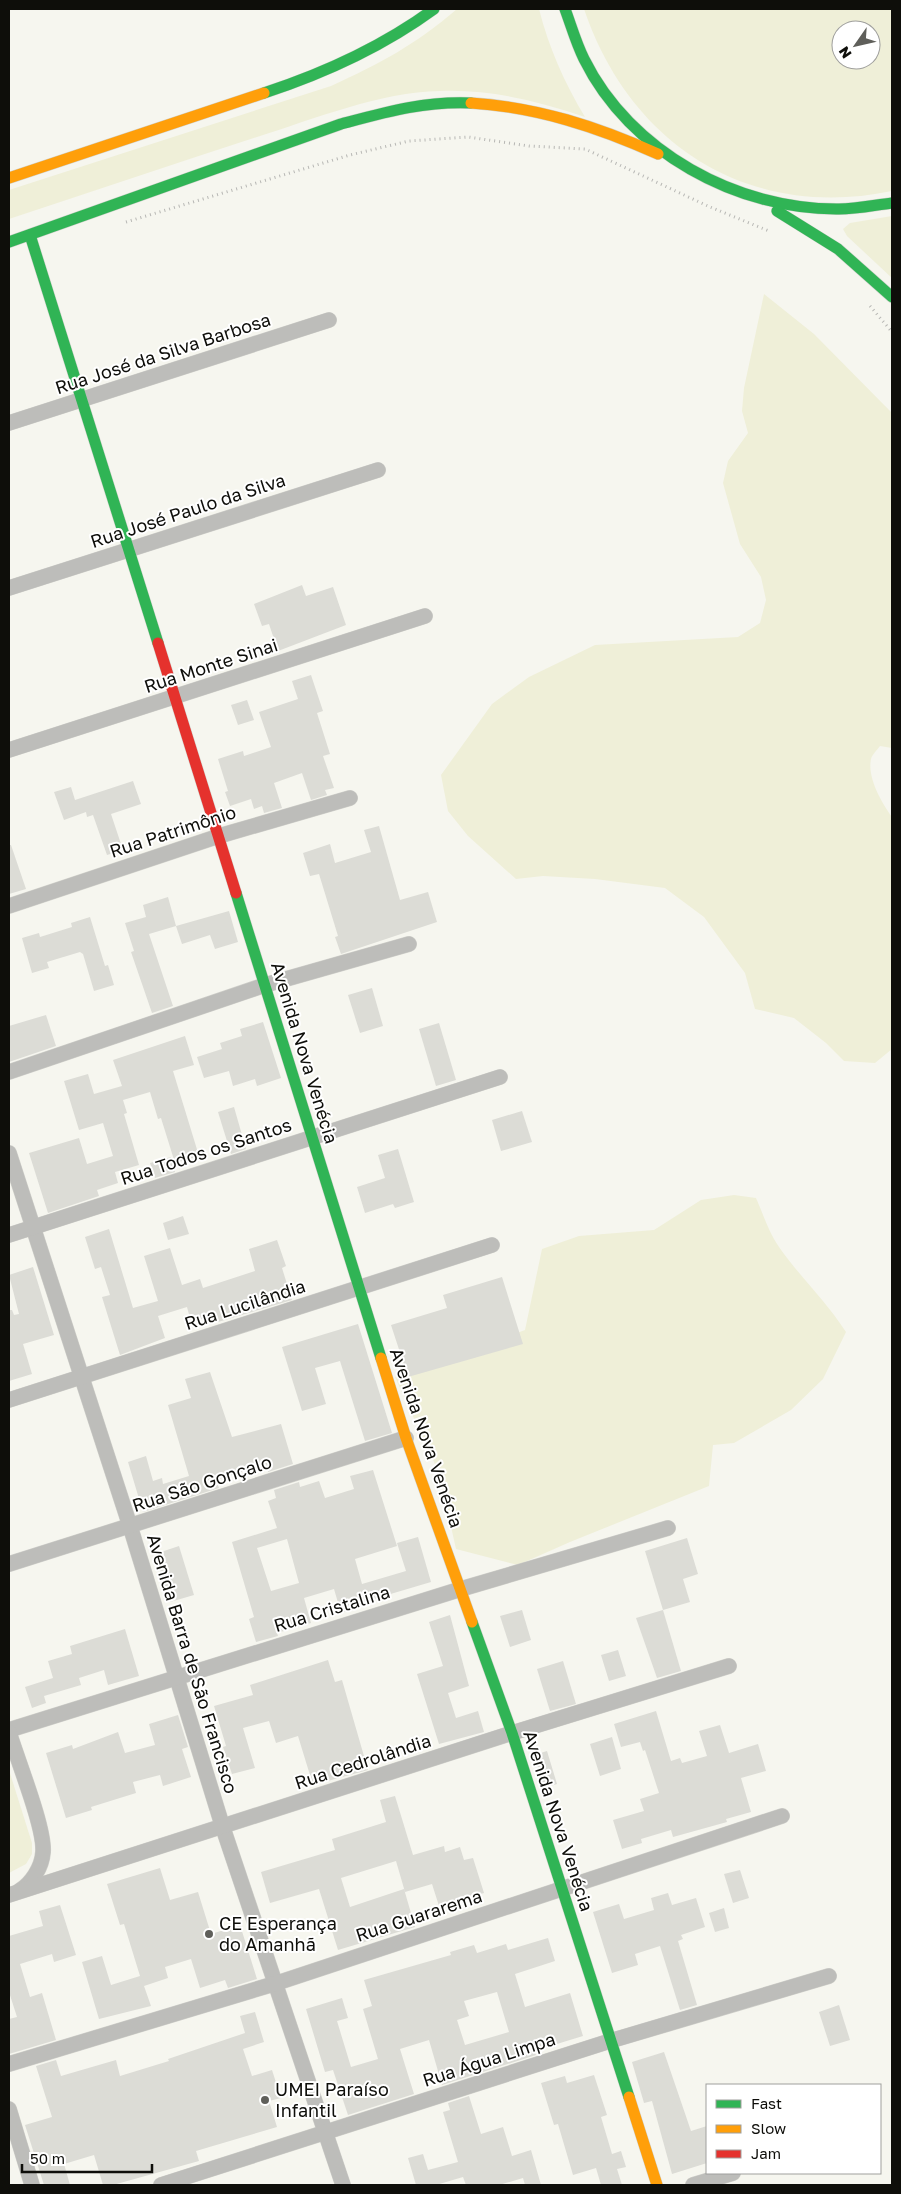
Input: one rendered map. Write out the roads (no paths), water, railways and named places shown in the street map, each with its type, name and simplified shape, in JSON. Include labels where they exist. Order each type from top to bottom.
[{"type":"street","points":[[9,178],[315,76],[365,54],[412,26],[434,9]]},
{"type":"street","points":[[565,9],[575,38],[600,85],[634,127],[675,162]]},
{"type":"street","points":[[9,242],[341,124],[388,110],[437,103],[487,103],[536,110],[622,136],[722,187],[801,222],[856,261],[892,297]]},
{"type":"street","points":[[746,196],[798,208],[824,210],[850,209],[892,203]]},
{"type":"street","name":"Avenida Nova Venécia","points":[[30,235],[406,1438],[512,1733],[657,2185]]},
{"type":"street","name":"Rua José da Silva Barbosa","points":[[9,423],[330,320]]},
{"type":"street","name":"Rua José Paulo da Silva","points":[[9,588],[378,470]]},
{"type":"street","name":"Rua Monte Sinai","points":[[9,750],[425,616]]},
{"type":"street","name":"Rua Patrimônio","points":[[9,906],[219,836],[350,798]]},
{"type":"street","points":[[9,1072],[265,984],[409,944]]},
{"type":"street","name":"Rua Todos os Santos","points":[[9,1235],[500,1077]]},
{"type":"street","name":"Avenida Barra de São Francisco","points":[[9,1153],[130,1526],[224,1828],[343,2185]]},
{"type":"street","name":"Rua Lucilândia","points":[[9,1400],[492,1245]]},
{"type":"street","name":"Rua São Gonçalo","points":[[9,1564],[406,1438]]},
{"type":"street","name":"Rua Cristalina","points":[[9,1731],[461,1589],[668,1528]]},
{"type":"street","name":"Rua Cedrolândia","points":[[11,1895],[224,1828],[512,1733],[729,1666]]},
{"type":"street","points":[[9,1731],[43,1841],[43,1852],[36,1873],[26,1885],[11,1895]]},
{"type":"street","name":"Rua Guararema","points":[[9,2064],[277,1983],[782,1816]]},
{"type":"street","name":"Rua Água Limpa","points":[[161,2185],[610,2041],[830,1976]]},
{"type":"street","points":[[9,2109],[32,2185]]},
{"type":"street","points":[[694,2185],[730,2174]]},
{"type":"place","name":"CE Esperança do Amanhã","points":[[209,1934]]},
{"type":"place","name":"UMEI Paraíso Infantil","points":[[265,2100]]}]
